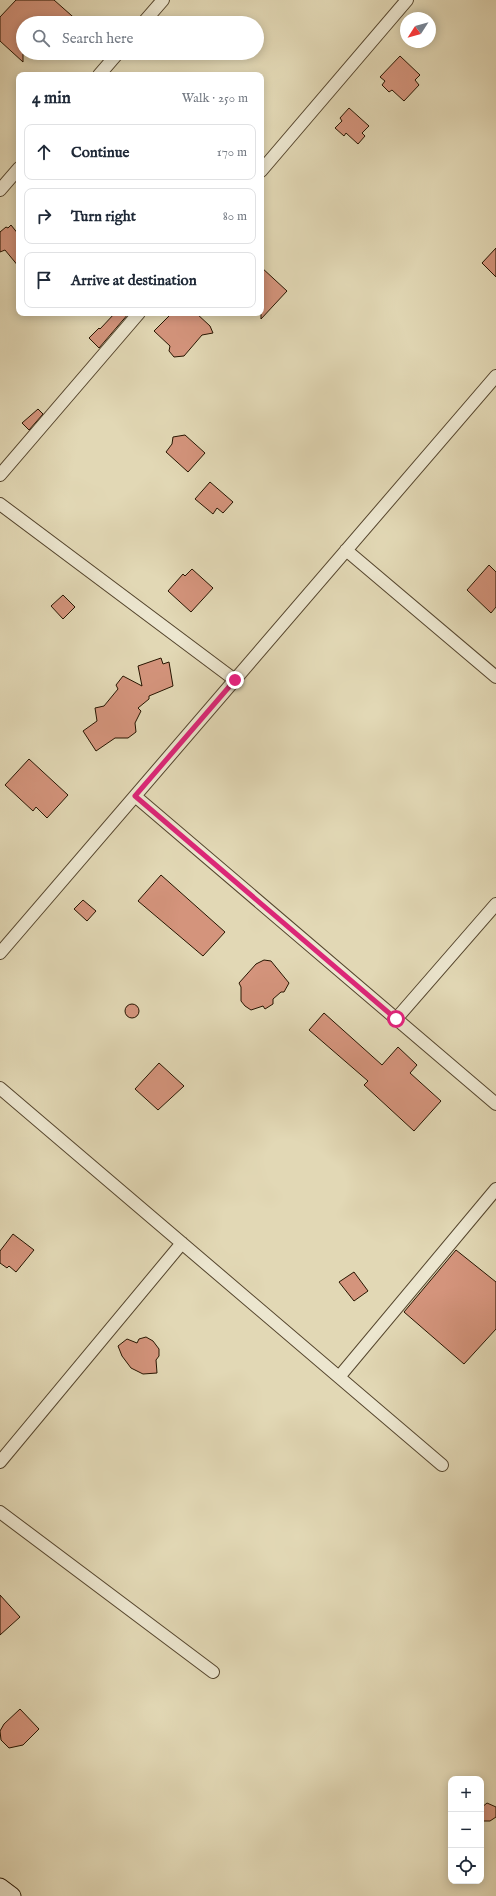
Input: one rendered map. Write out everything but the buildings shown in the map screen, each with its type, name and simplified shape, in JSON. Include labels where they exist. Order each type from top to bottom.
[{"type":"main road","points":[[0,1887],[12,1896]]},
{"type":"street","points":[[149,16],[163,0]]},
{"type":"street","points":[[264,167],[407,0]]},
{"type":"street","points":[[102,72],[112,60]]},
{"type":"street","points":[[0,190],[16,171]]},
{"type":"street","points":[[0,475],[136,316]]},
{"type":"street","points":[[0,953],[496,376]]},
{"type":"street","points":[[0,504],[235,680]]},
{"type":"street","points":[[346,550],[496,677]]},
{"type":"street","points":[[135,796],[496,1104]]},
{"type":"street","points":[[396,1019],[496,904]]},
{"type":"street","points":[[0,1088],[442,1465]]},
{"type":"street","points":[[339,1377],[496,1189]]},
{"type":"street","points":[[0,1462],[182,1243]]},
{"type":"street","points":[[0,1512],[212,1672]]},
{"type":"route","points":[[235,680],[135,796],[396,1019]]}]
